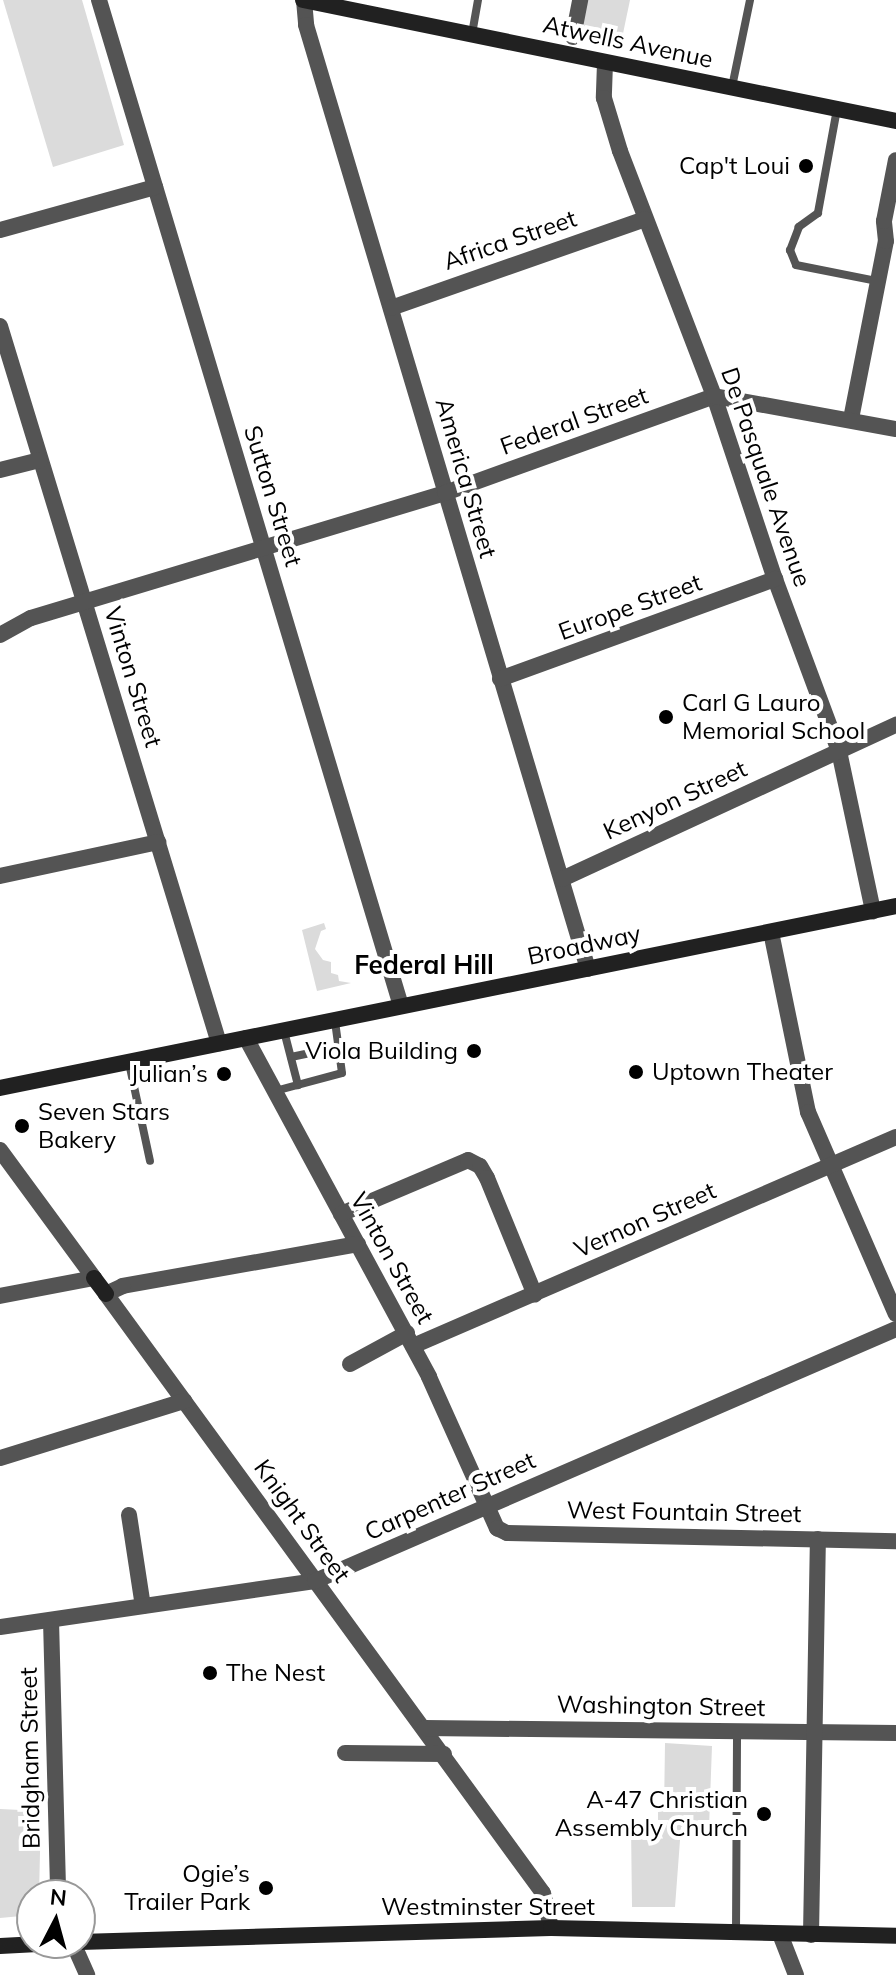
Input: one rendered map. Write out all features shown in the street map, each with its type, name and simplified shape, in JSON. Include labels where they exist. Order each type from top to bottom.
[{"type":"main road","name":"Atwells Avenue","points":[[304,0],[365,6],[472,35],[896,121]]},
{"type":"main road","name":"Broadway","points":[[0,1088],[896,906]]},
{"type":"main road","name":"Knight Street","points":[[94,1278],[106,1294]]},
{"type":"main road","name":"Westminster Street","points":[[96,1942],[551,1928],[811,1935],[896,1934]]},
{"type":"street","name":"Sutton Street","points":[[99,0],[401,1006]]},
{"type":"street","name":"America Street","points":[[304,0],[306,25],[588,969]]},
{"type":"street","points":[[573,37],[580,0]]},
{"type":"street","name":"De Pasquale Avenue","points":[[605,63],[604,98],[645,219],[714,396],[775,579],[839,751],[873,911]]},
{"type":"street","points":[[851,419],[886,241],[884,221],[896,160]]},
{"type":"street","points":[[0,230],[155,187]]},
{"type":"street","name":"Africa Street","points":[[391,308],[645,219]]},
{"type":"street","name":"Vinton Street","points":[[0,326],[219,1043]]},
{"type":"street","name":"Federal Street","points":[[0,635],[31,618],[445,493],[714,396],[896,429]]},
{"type":"street","points":[[0,470],[40,460]]},
{"type":"street","name":"Europe Street","points":[[500,679],[775,579]]},
{"type":"street","name":"Kenyon Street","points":[[562,879],[896,725]]},
{"type":"street","points":[[0,876],[158,842]]},
{"type":"street","points":[[771,932],[804,1097],[896,1314]]},
{"type":"street","name":"Vinton Street","points":[[246,1038],[410,1340],[485,1507]]},
{"type":"street","name":"Vernon Street","points":[[350,1364],[535,1295],[896,1137]]},
{"type":"street","name":"Knight Street","points":[[0,1150],[94,1278]]},
{"type":"street","points":[[341,1214],[468,1160],[480,1166],[487,1178],[535,1295]]},
{"type":"street","points":[[106,1294],[123,1286],[358,1244]]},
{"type":"street","points":[[0,1296],[94,1278]]},
{"type":"street","name":"Knight Street","points":[[106,1294],[543,1893],[551,1928]]},
{"type":"street","name":"Carpenter Street","points":[[0,1627],[315,1581],[896,1329]]},
{"type":"street","points":[[0,1458],[184,1401]]},
{"type":"street","name":"West Fountain Street","points":[[485,1507],[497,1528],[507,1533],[896,1541]]},
{"type":"street","points":[[129,1515],[143,1606]]},
{"type":"street","points":[[811,1935],[818,1539]]},
{"type":"street","name":"Bridgham Street","points":[[51,1620],[58,1879]]},
{"type":"street","name":"Washington Street","points":[[425,1728],[896,1733]]},
{"type":"street","points":[[345,1753],[444,1754]]},
{"type":"street","points":[[780,1934],[796,1975]]},
{"type":"lane","points":[[472,35],[478,0]]},
{"type":"lane","points":[[731,88],[750,0]]},
{"type":"lane","points":[[837,109],[818,213],[799,227],[790,250],[796,265],[878,282]]},
{"type":"lane","points":[[274,1092],[342,1073],[335,1020]]},
{"type":"lane","points":[[284,1030],[298,1085]]},
{"type":"lane","points":[[291,1057],[339,1047]]},
{"type":"lane","points":[[128,1062],[150,1161]]},
{"type":"lane","points":[[736,1933],[737,1731]]},
{"type":"shaded area","points":[[3,0],[82,0],[124,145],[53,167]]},
{"type":"shaded area","points":[[582,0],[630,0],[621,43],[576,34]]},
{"type":"shaded area","points":[[324,923],[326,929],[321,931],[315,949],[323,960],[331,962],[331,973],[338,975],[339,981],[351,983],[317,991],[302,930]]},
{"type":"shaded area","points":[[665,1743],[712,1746],[709,1828],[681,1827],[675,1907],[632,1907],[631,1826],[658,1828],[658,1811],[664,1811]]},
{"type":"shaded area","points":[[0,1809],[41,1811],[39,1879],[16,1879],[16,1916],[0,1918]]},
{"type":"place","name":"Cap't Loui","points":[[806,166]]},
{"type":"place","name":"Carl G Lauro Memorial School","points":[[666,717]]},
{"type":"place","name":"Viola Building","points":[[474,1051]]},
{"type":"place","name":"Uptown Theater","points":[[636,1072]]},
{"type":"place","name":"Julian’s","points":[[224,1074]]},
{"type":"place","name":"Seven Stars Bakery","points":[[22,1126]]},
{"type":"place","name":"The Nest","points":[[210,1673]]},
{"type":"place","name":"A-47 Christian Assembly Church","points":[[764,1814]]},
{"type":"place","name":"Ogie’s Trailer Park","points":[[266,1888]]},
{"type":"district","name":"Federal Hill","points":[[424,965]]}]
